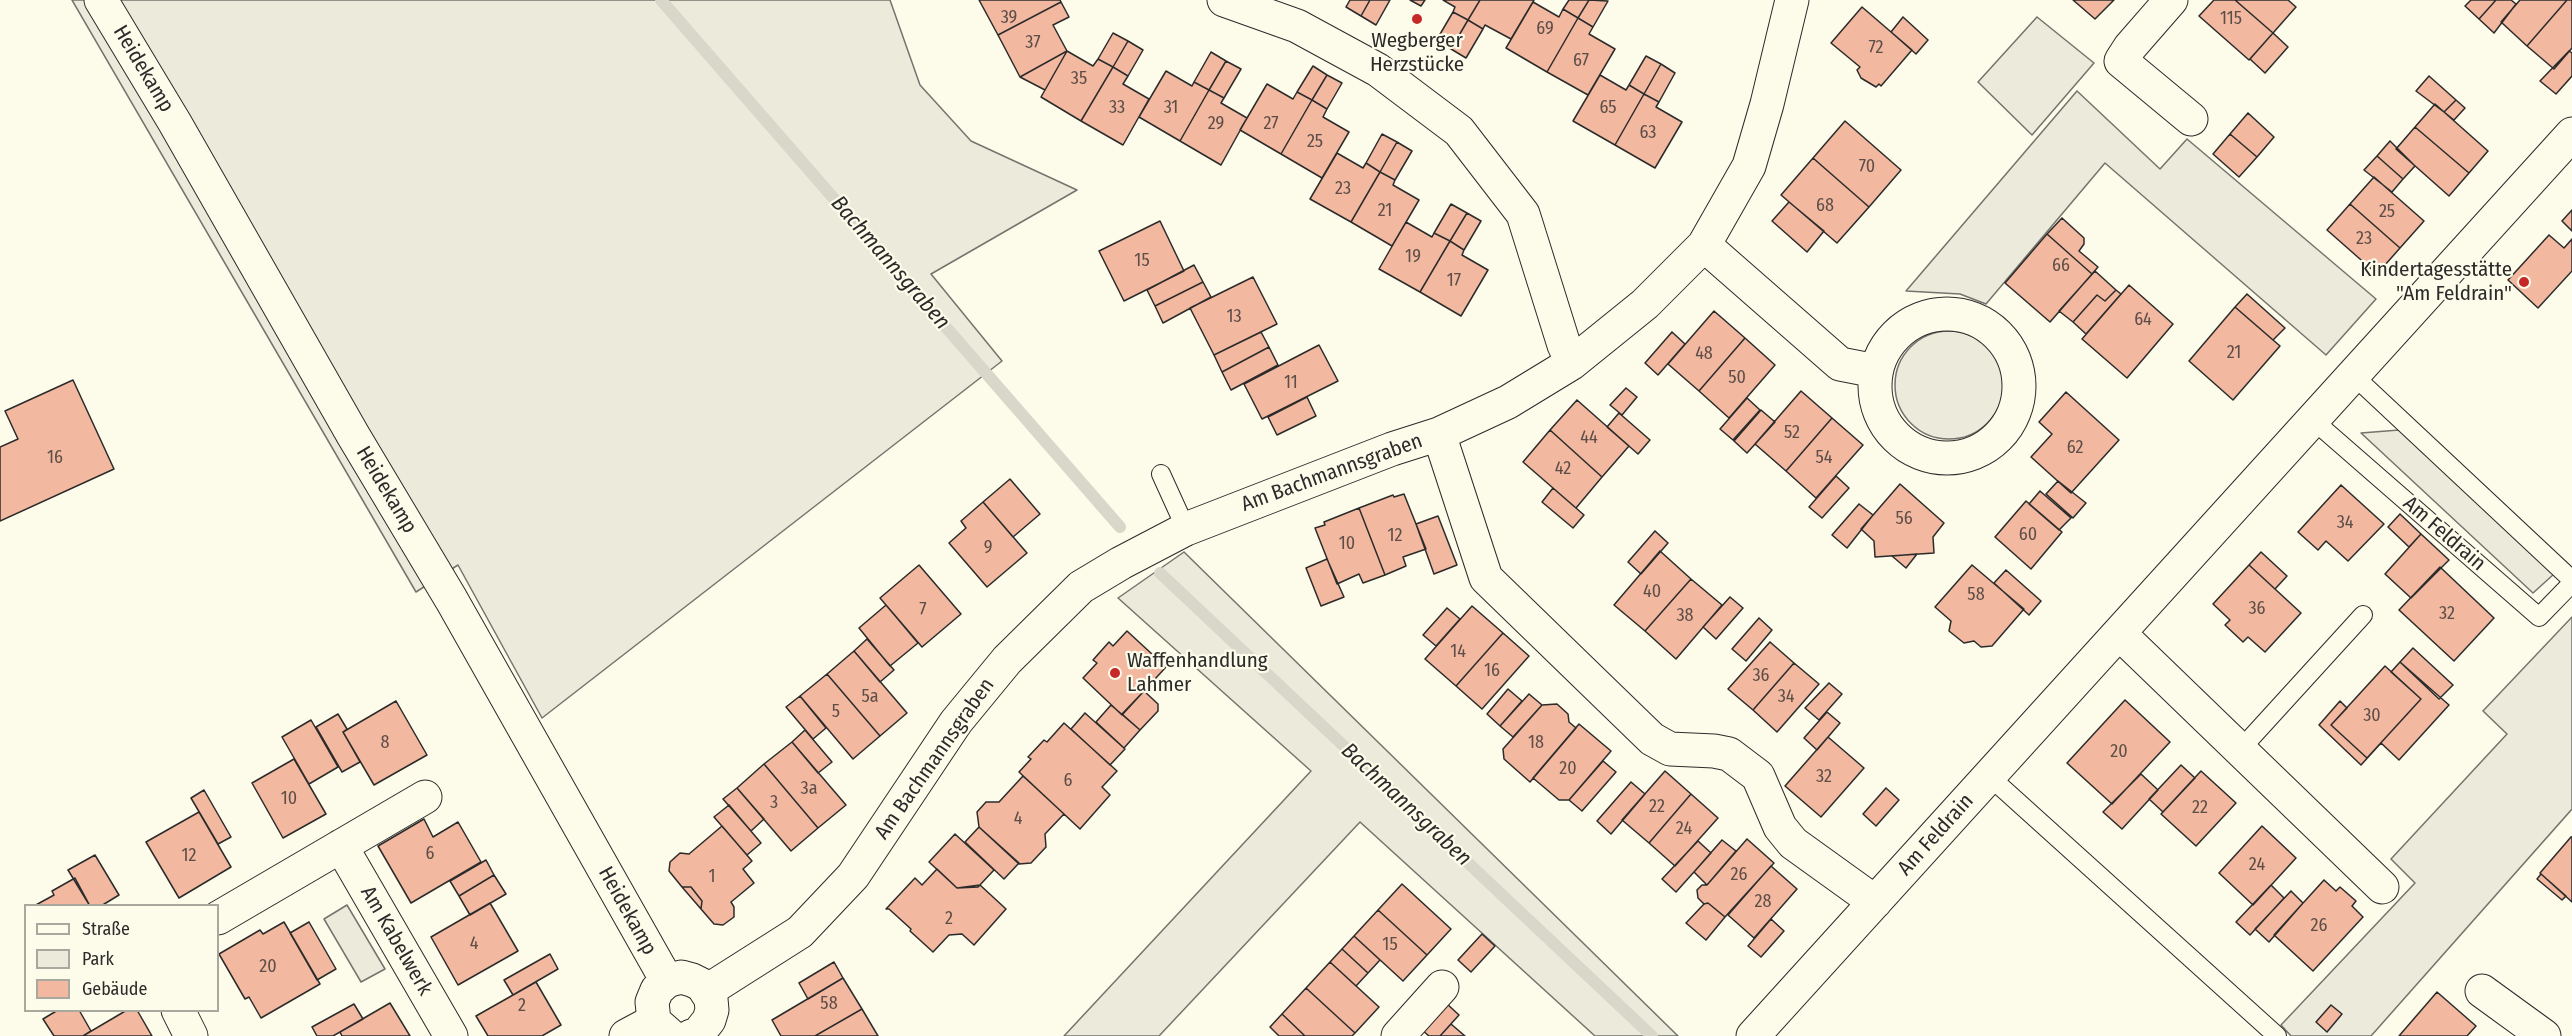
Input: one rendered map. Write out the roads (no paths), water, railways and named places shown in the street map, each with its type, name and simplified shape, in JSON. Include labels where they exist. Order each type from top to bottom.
[{"type":"street","name":"Heidekamp","points":[[101,0],[175,123],[352,435],[451,599],[667,981]]},
{"type":"street","points":[[1224,0],[1297,26],[1378,70],[1459,131],[1523,214],[1564,345],[1572,363]]},
{"type":"street","name":"Am Bachmannsgraben","points":[[707,991],[800,932],[853,876],[956,722],[1006,660],[1081,587],[1120,563],[1186,529],[1392,449],[1439,434],[1508,402],[1572,363],[1646,304],[1704,245],[1749,166],[1767,104],[1791,0]]},
{"type":"street","points":[[2171,0],[2121,61],[2191,119]]},
{"type":"street","name":"Am Feldrain","points":[[1753,1036],[2572,134]]},
{"type":"street","points":[[1704,245],[1840,364],[1876,371]]},
{"type":"street","points":[[1938,314],[1959,314],[1978,320],[1995,332],[2008,347],[2016,365],[2019,386],[2016,405],[2008,424],[1995,439],[1978,450],[1959,457],[1939,457],[1919,453],[1902,442],[1888,428],[1878,410],[1874,391],[1876,371],[1882,354],[1892,339],[1905,327],[1921,318],[1938,314]]},
{"type":"street","name":"Am Bachmannsgraben","points":[[1439,434],[1486,578],[1652,739],[1670,748],[1729,754],[1758,776],[1780,827],[1793,843],[1875,902]]},
{"type":"street","points":[[2119,633],[2382,887]]},
{"type":"street","points":[[219,917],[425,797]]},
{"type":"street","name":"Am Kabelwerk","points":[[341,846],[451,1036]]},
{"type":"street","points":[[681,978],[692,980],[707,991],[712,1010],[709,1020],[673,1033],[652,1002],[657,990],[667,981],[681,978]]},
{"type":"street","points":[[1398,1036],[1442,987]]},
{"type":"street","points":[[2482,991],[2544,1036]]},
{"type":"street","points":[[179,1012],[191,1036]]},
{"type":"lane","name":"Am Feldrain","points":[[2313,420],[2539,617],[2572,581],[2353,375]]},
{"type":"lane","points":[[1161,474],[1186,529]]},
{"type":"lane","points":[[2239,751],[2362,615]]},
{"type":"lane","points":[[1989,776],[2277,1036]]},
{"type":"waterway","name":"Bachmannsgraben","points":[[661,0],[1120,527]]},
{"type":"waterway","name":"Bachmannsgraben","points":[[1160,573],[1652,1036]]},
{"type":"place","name":"Wegberger Herzstücke","points":[[1417,19]]},
{"type":"place","name":"Kindertagesstätte \"Am Feldrain\"","points":[[2524,282]]},
{"type":"place","name":"Waffenhandlung Lahmer","points":[[1115,673]]}]
